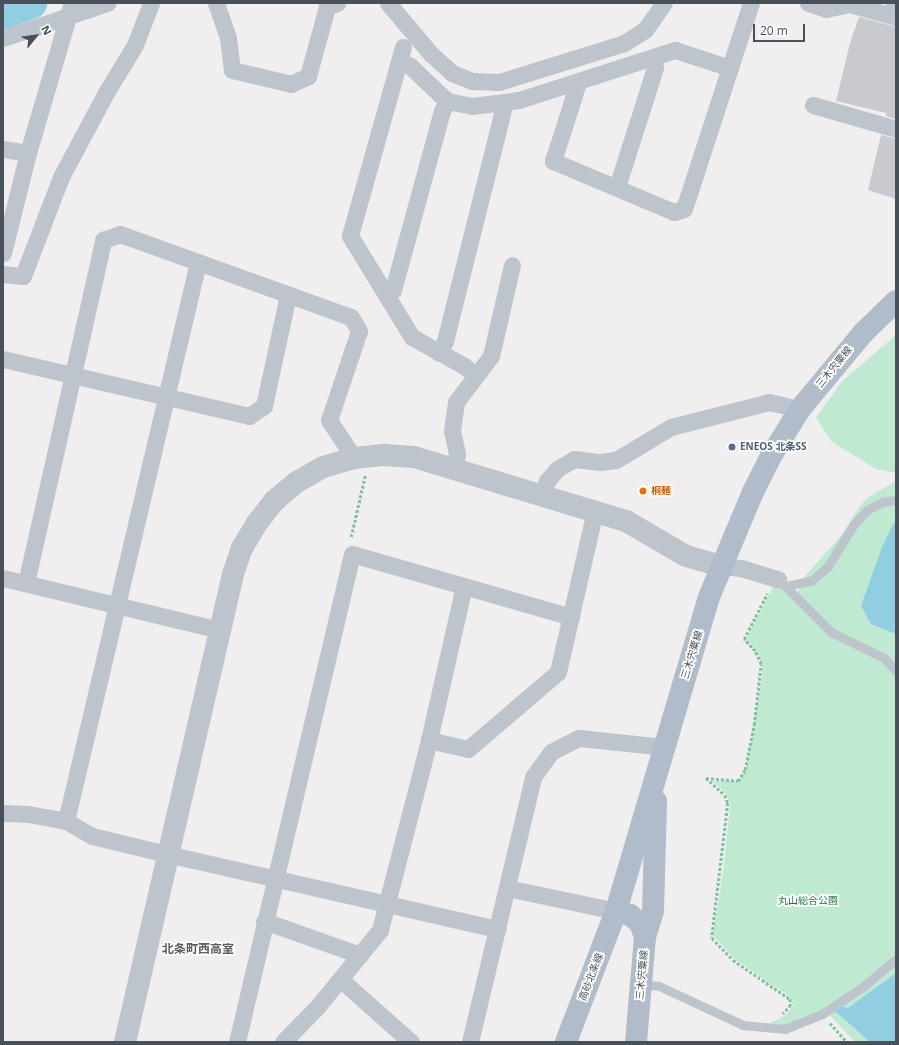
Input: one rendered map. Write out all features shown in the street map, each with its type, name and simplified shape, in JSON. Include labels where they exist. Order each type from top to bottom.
[{"type":"main road","name":"三木宍粟線","points":[[636,1042],[645,937],[640,923],[630,915],[616,911],[657,768],[721,566],[771,456],[800,409],[863,333],[896,301]]},
{"type":"main road","points":[[645,937],[652,911],[657,768]]},
{"type":"main road","name":"高砂北条線","points":[[566,1042],[616,911]]},
{"type":"street","points":[[3,38],[71,10],[107,3]]},
{"type":"street","points":[[3,274],[23,276],[61,177],[106,90],[135,45],[151,3]]},
{"type":"street","points":[[216,3],[228,38],[232,70],[291,84],[308,76],[327,7],[338,3]]},
{"type":"street","points":[[388,3],[431,54],[452,73],[472,81],[499,82],[624,43],[645,30],[664,3]]},
{"type":"street","points":[[578,84],[553,161],[674,212],[684,209],[751,3]]},
{"type":"street","points":[[808,3],[826,9],[850,4],[896,18]]},
{"type":"street","points":[[3,253],[28,153],[71,10]]},
{"type":"street","points":[[475,376],[412,337],[350,236],[401,54],[410,66],[447,101],[472,106],[506,102],[578,84],[675,50],[730,68]]},
{"type":"street","points":[[617,188],[655,68],[653,58]]},
{"type":"street","points":[[386,295],[393,290],[442,111],[447,101]]},
{"type":"street","points":[[439,353],[445,341],[506,102]]},
{"type":"street","points":[[813,105],[896,129]]},
{"type":"street","points":[[3,149],[28,153]]},
{"type":"street","points":[[26,583],[104,240],[120,234],[351,317],[359,331],[330,420],[362,457]]},
{"type":"street","points":[[66,821],[198,262]]},
{"type":"street","points":[[454,469],[457,454],[452,431],[456,402],[491,356],[512,265]]},
{"type":"street","points":[[3,359],[249,416],[264,406],[288,295]]},
{"type":"street","points":[[542,496],[547,481],[557,469],[574,459],[600,462],[616,460],[670,427],[769,402],[800,409]]},
{"type":"street","points":[[125,1042],[167,854],[233,574],[242,548],[257,523],[274,501],[296,482],[323,467],[362,457],[414,457],[626,521],[686,556],[721,566],[741,568],[780,582]]},
{"type":"street","points":[[429,740],[468,748],[558,672],[595,511]]},
{"type":"street","points":[[237,1042],[264,920],[352,554],[571,617]]},
{"type":"street","points":[[3,578],[220,630]]},
{"type":"street","points":[[283,1042],[340,979],[380,930],[388,906],[429,740],[464,586]]},
{"type":"street","points":[[470,1042],[533,777],[551,752],[579,738],[664,747]]},
{"type":"street","points":[[3,813],[28,814],[66,821],[92,836],[388,906],[498,929]]},
{"type":"street","points":[[507,888],[616,911]]},
{"type":"street","points":[[264,920],[360,955]]},
{"type":"street","points":[[340,979],[412,1042]]},
{"type":"lane","points":[[890,3],[896,5]]},
{"type":"lane","points":[[780,582],[790,585],[811,581],[828,566],[854,524],[867,510],[882,502],[896,500]]},
{"type":"lane","points":[[780,582],[831,632],[884,658],[896,671]]},
{"type":"lane","points":[[641,984],[659,986],[743,1026],[785,1029],[822,1014],[864,986],[896,959]]},
{"type":"path","points":[[352,554],[350,539],[362,457]]},
{"type":"path","points":[[761,1027],[781,1017],[791,1005],[790,998],[732,960],[712,938],[728,803],[725,795],[706,778],[738,781],[745,770],[754,724],[760,664],[755,651],[744,639],[780,582]]},
{"type":"path","points":[[822,1014],[847,1042]]},
{"type":"green space","points":[[896,335],[896,473],[876,469],[832,442],[816,418],[841,382]]},
{"type":"green space","name":"丸山総合公園","points":[[896,481],[896,1042],[855,1042],[828,1013],[784,1033],[761,1032],[763,1027],[786,1015],[793,1006],[790,997],[734,959],[713,935],[724,866],[730,804],[727,795],[713,781],[739,781],[746,770],[762,675],[762,664],[756,650],[746,639],[776,581],[795,597],[805,576],[840,537],[860,506],[867,498]]},
{"type":"water","points":[[896,523],[896,634],[871,624],[861,606],[882,547],[893,524]]},
{"type":"water","points":[[896,973],[896,1042],[870,1042],[835,1011],[841,1006],[848,1008]]},
{"type":"building","points":[[859,17],[896,27],[896,119],[886,116],[886,113],[836,101],[850,43]]},
{"type":"building","points":[[881,135],[896,139],[896,199],[868,190]]},
{"type":"waterway","points":[[3,13],[31,3]]},
{"type":"place","name":"ENEOS 北条SS","points":[[732,447]]},
{"type":"place","name":"桐麺","points":[[643,491]]},
{"type":"district","name":"北条町西高室","points":[[198,949]]}]
